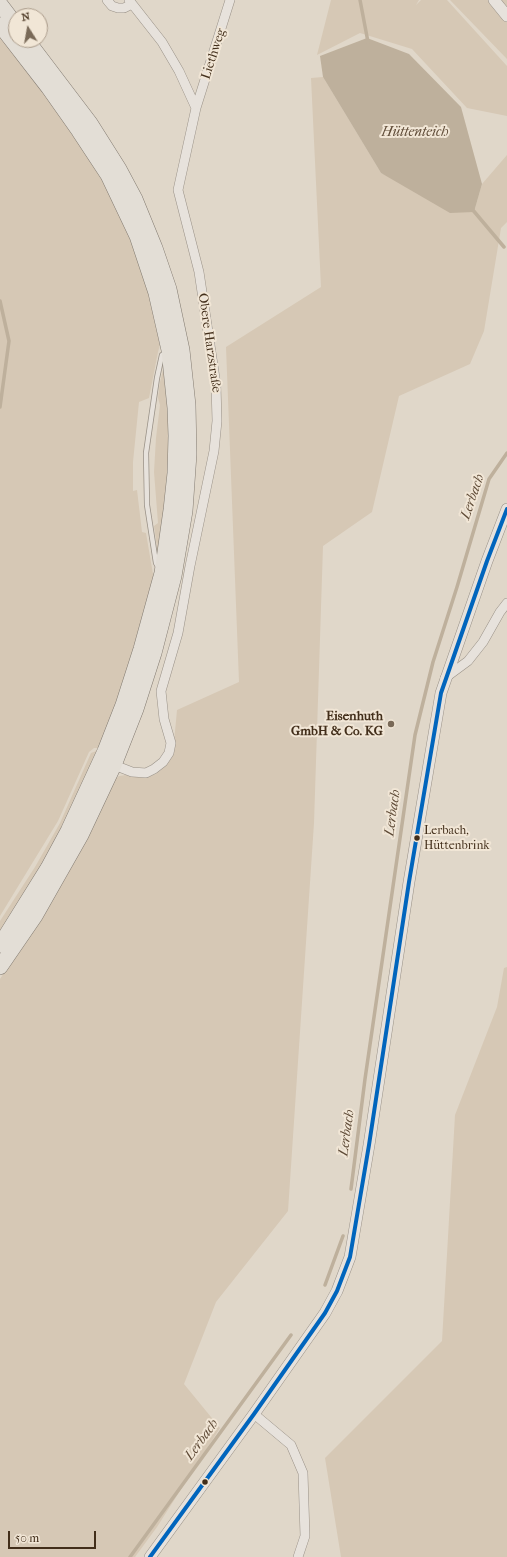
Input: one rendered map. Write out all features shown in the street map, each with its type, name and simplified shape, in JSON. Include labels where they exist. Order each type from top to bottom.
[{"type":"main road","points":[[0,4],[8,14]]},
{"type":"main road","points":[[0,26],[79,131],[114,187],[137,236],[147,264],[162,318],[169,350],[175,408],[175,473],[162,573],[141,649],[123,705],[105,751],[68,831],[44,874],[0,945]]},
{"type":"main road","points":[[0,967],[35,916],[81,835],[114,764],[136,709],[164,620],[179,553],[185,511],[189,454],[186,376],[169,289],[155,248],[135,199],[119,169],[90,123],[33,48]]},
{"type":"street","points":[[107,0],[112,6],[118,8],[124,8],[131,2],[162,42],[179,71],[196,108]]},
{"type":"street","name":"Liethweg","points":[[196,108],[230,0]]},
{"type":"street","points":[[494,0],[507,16]]},
{"type":"street","name":"Obere Harzstraße","points":[[114,764],[132,772],[146,773],[154,770],[163,762],[169,753],[171,743],[164,720],[161,691],[178,633],[190,566],[214,451],[217,421],[216,385],[199,272],[178,190],[196,108]]},
{"type":"street","points":[[150,1557],[325,1313],[337,1291],[350,1257],[441,693],[445,678],[507,508]]},
{"type":"street","points":[[445,678],[462,666],[477,650],[507,603]]},
{"type":"street","points":[[254,1414],[292,1445],[303,1473],[305,1536],[298,1557]]},
{"type":"lane","points":[[162,573],[156,563],[150,529],[146,489],[146,453],[153,398],[162,355],[169,350]]},
{"type":"shaded area","points":[[331,0],[419,0],[416,5],[421,0],[447,0],[507,66],[507,116],[467,108],[412,49],[360,33],[317,55]]},
{"type":"shaded area","points":[[450,0],[507,0],[507,59]]},
{"type":"shaded area","points":[[0,36],[8,48],[10,48],[44,91],[103,179],[118,208],[144,272],[160,345],[149,398],[139,402],[133,462],[133,491],[137,490],[142,532],[146,533],[154,580],[135,649],[100,748],[94,748],[89,752],[58,821],[0,916]]},
{"type":"shaded area","points":[[323,77],[381,173],[474,212],[482,184],[507,155],[507,222],[501,228],[484,331],[470,364],[399,396],[372,512],[323,546],[314,823],[288,1211],[216,1302],[184,1384],[220,1428],[157,1527],[135,1557],[0,1557],[0,979],[66,877],[87,838],[115,779],[119,776],[126,775],[145,778],[156,774],[166,766],[173,753],[177,710],[239,682],[226,347],[321,287],[311,78]]},
{"type":"shaded area","points":[[164,367],[169,409],[169,456],[165,510],[158,554],[154,526],[158,523],[154,472],[160,405],[158,398]]},
{"type":"shaded area","points":[[99,750],[80,793],[43,865],[0,933],[0,921],[35,867],[60,823],[91,753]]},
{"type":"shaded area","points":[[507,967],[507,1557],[341,1557],[325,1458],[442,1341],[455,1115],[497,1007],[504,968]]},
{"type":"water","name":"Hüttenteich","points":[[367,38],[409,54],[461,107],[482,184],[474,212],[450,213],[381,173],[323,77],[320,56]]},
{"type":"waterway","name":"Lerbach","points":[[360,0],[368,42]]},
{"type":"waterway","name":"Lerbach","points":[[472,209],[504,247]]},
{"type":"waterway","points":[[0,301],[9,341],[0,407]]},
{"type":"waterway","name":"Lerbach","points":[[351,1189],[365,1079],[415,735],[433,662],[489,479],[507,453]]},
{"type":"waterway","name":"Lerbach","points":[[325,1285],[343,1236]]},
{"type":"waterway","name":"Lerbach","points":[[130,1557],[291,1335]]},
{"type":"transit line","points":[[150,1557],[325,1313],[337,1291],[350,1257],[369,1145],[409,882],[441,693],[487,561],[507,509]]},
{"type":"place","name":"Eisenhuth GmbH & Co. KG","points":[[391,724]]},
{"type":"place","name":"Lerbach, Hüttenbrink","points":[[417,838]]}]
